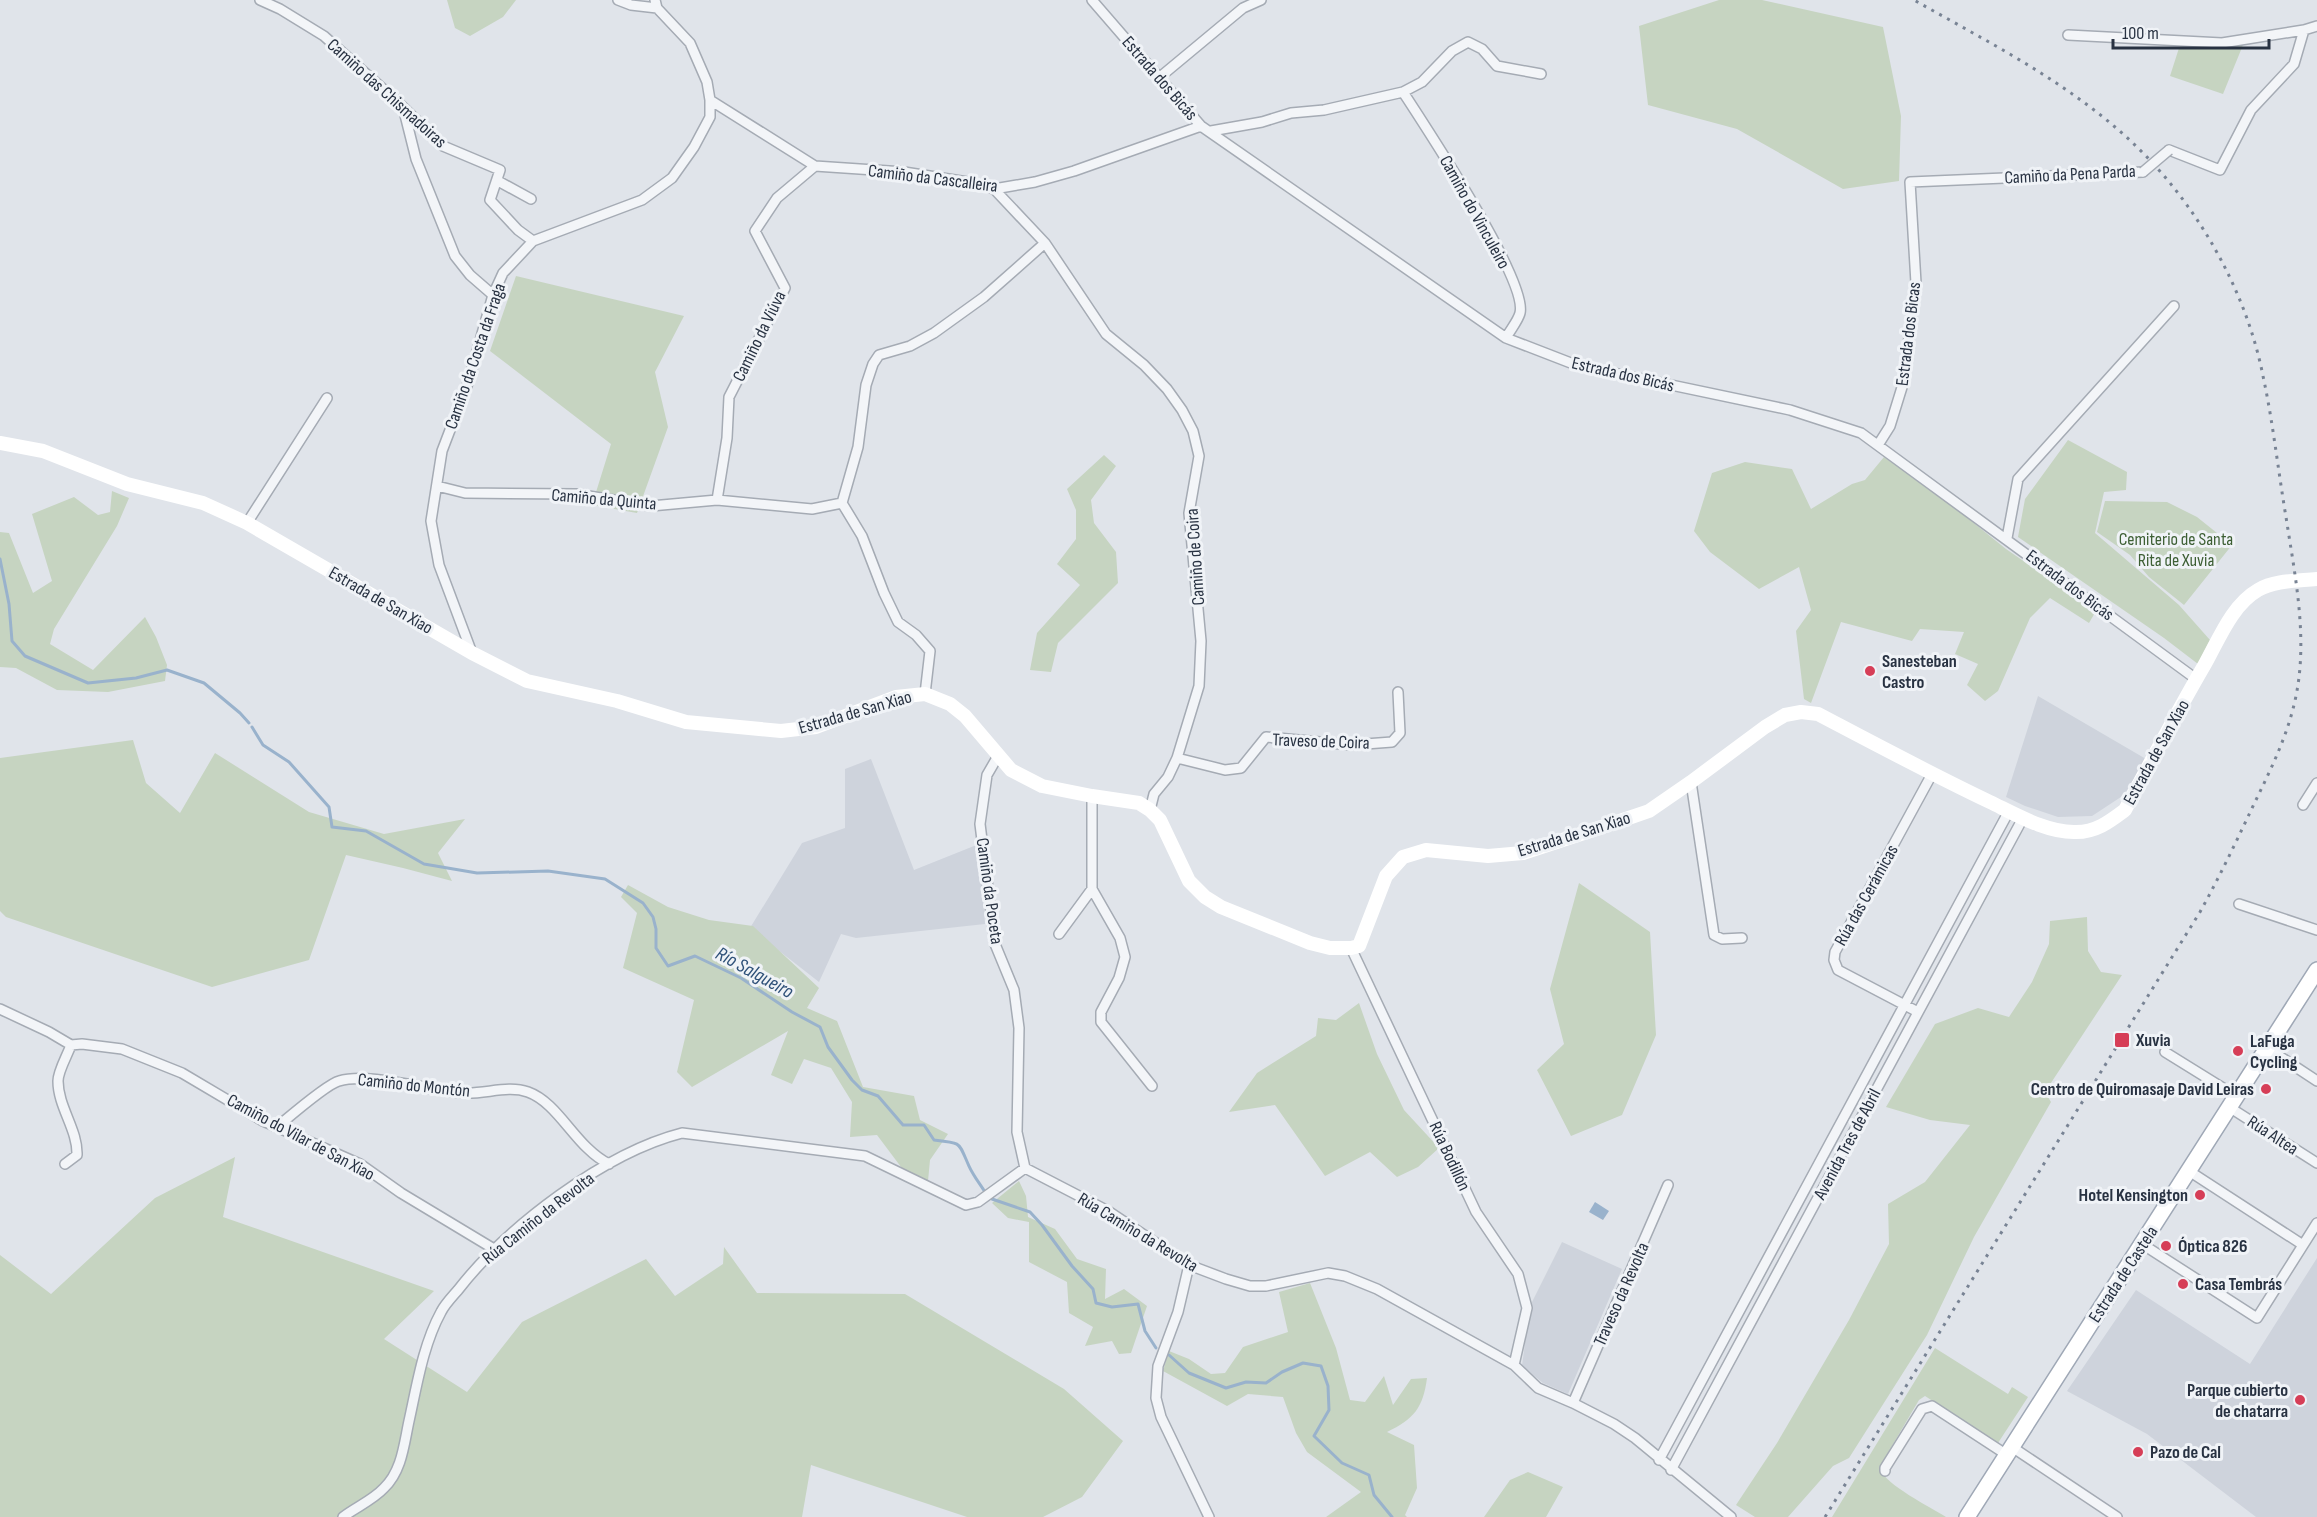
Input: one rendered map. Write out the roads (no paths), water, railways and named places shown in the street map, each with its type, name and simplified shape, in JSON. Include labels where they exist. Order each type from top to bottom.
[{"type":"main road","name":"Estrada de Castela","points":[[1967,1517],[2317,970]]},
{"type":"street","name":"Camiño das Chismadoiras","points":[[260,0],[280,9],[324,36],[443,146],[500,170],[498,181]]},
{"type":"street","points":[[618,0],[631,5],[656,4]]},
{"type":"street","name":"Estrada dos Bicás","points":[[1092,0],[1201,126],[1506,338],[1576,365],[1790,410],[1861,433],[2196,679]]},
{"type":"street","points":[[1160,77],[1243,8],[1261,0]]},
{"type":"street","name":"Camiño da Costa da Fraga","points":[[472,653],[439,565],[431,521],[442,452],[468,383],[493,295],[503,273],[532,241],[642,200],[672,178],[694,147],[710,117],[707,81],[690,43],[656,4]]},
{"type":"street","points":[[2068,35],[2222,43],[2317,26]]},
{"type":"street","name":"Camiño da Pena Parda","points":[[1910,182],[2143,172],[2169,150],[2220,170],[2251,110],[2294,64],[2304,30]]},
{"type":"street","points":[[1211,131],[1262,122],[1291,113],[1324,110],[1403,92],[1422,82],[1452,51],[1468,42],[1482,49],[1497,66],[1541,74]]},
{"type":"street","name":"Camiño do Vinculeiro","points":[[1403,92],[1471,198],[1518,292],[1520,313],[1506,338]]},
{"type":"street","name":"Camiño da Cascalleira","points":[[710,100],[815,166],[904,172],[974,183],[994,189],[1035,182],[1074,171],[1201,126]]},
{"type":"street","points":[[402,106],[416,159],[455,256],[470,275],[493,295]]},
{"type":"street","name":"Camiño da Viúva","points":[[717,500],[727,438],[729,397],[785,288],[755,231],[777,198],[815,166]]},
{"type":"street","points":[[531,199],[498,181],[490,200],[518,230],[532,241]]},
{"type":"street","name":"Estrada dos Bicas","points":[[1878,445],[1890,426],[1903,384],[1916,283],[1910,182]]},
{"type":"street","name":"Camiño de Coira","points":[[994,189],[1045,243],[1106,334],[1144,365],[1167,389],[1193,431],[1199,456],[1189,513],[1201,641],[1199,686],[1177,758],[1168,777],[1154,794],[1150,810]]},
{"type":"street","points":[[925,694],[930,651],[898,622],[862,536],[842,503],[858,447],[866,384],[879,355],[909,346],[934,333],[984,297],[1045,243]]},
{"type":"street","points":[[2007,538],[2018,479],[2174,306]]},
{"type":"street","points":[[247,523],[327,398]]},
{"type":"street","name":"Estrada de San Xiao","points":[[0,443],[43,451],[127,484],[203,502],[247,523],[472,653],[527,681],[617,701],[686,722],[780,731],[816,727],[896,697],[925,694],[950,704],[965,716],[1011,770],[1042,786],[1139,802],[1150,810]]},
{"type":"street","name":"Camiño da Quinta","points":[[437,486],[465,493],[576,494],[651,506],[717,500],[812,509],[842,503]]},
{"type":"street","name":"Estrada de San Xiao","points":[[1352,948],[1359,946],[1386,876],[1403,858],[1426,850],[1488,856],[1523,852],[1648,811],[1765,727],[1785,715],[1801,712],[1818,714],[1932,774],[2023,818],[2056,830],[2074,832],[2093,830],[2125,810],[2230,619],[2244,602],[2259,590],[2278,583],[2317,579]]},
{"type":"street","name":"Traveso de Coira","points":[[1177,758],[1225,770],[1241,768],[1266,737],[1352,745],[1392,742],[1400,733],[1398,692]]},
{"type":"street","name":"Camiño da Poceta","points":[[998,756],[987,775],[980,824],[995,944],[1014,990],[1018,1018],[1017,1132],[1025,1168]]},
{"type":"street","name":"Rúa das Cerámicas","points":[[1918,1012],[1838,970],[1834,960],[1838,946],[1932,774]]},
{"type":"street","points":[[1691,782],[1714,935],[1722,939],[1742,938]]},
{"type":"street","points":[[2303,805],[2317,783]]},
{"type":"street","points":[[1092,796],[1092,889],[1120,938],[1125,957],[1119,978],[1101,1012],[1101,1022],[1152,1086]]},
{"type":"street","points":[[1150,810],[1160,820],[1189,881],[1205,897],[1221,907],[1310,943],[1330,948],[1352,948]]},
{"type":"street","name":"Avenida Tres de Abril","points":[[1659,1460],[2009,811]]},
{"type":"street","name":"Avenida Tres de Abril","points":[[1671,1470],[2023,818]]},
{"type":"street","points":[[1059,934],[1092,889]]},
{"type":"street","points":[[2239,904],[2317,930]]},
{"type":"street","name":"Rúa Bodillón","points":[[1352,948],[1476,1212],[1518,1275],[1527,1308],[1514,1365]]},
{"type":"street","points":[[0,1009],[49,1032],[71,1046],[58,1080],[64,1112],[77,1146],[77,1155],[65,1164]]},
{"type":"street","name":"Camiño do Vilar de San Xiao","points":[[71,1046],[82,1044],[122,1049],[182,1072],[262,1121],[360,1164],[401,1193],[494,1249]]},
{"type":"street","points":[[2267,1048],[2317,1081]]},
{"type":"street","name":"Rúa Altea","points":[[2165,1052],[2317,1163]]},
{"type":"street","name":"Camiño do Montón","points":[[277,1127],[336,1081],[347,1079],[357,1078],[466,1093],[509,1089],[529,1092],[547,1103],[595,1157],[609,1164]]},
{"type":"street","name":"Rúa Camiño da Revolta","points":[[343,1517],[384,1489],[393,1477],[402,1457],[428,1344],[441,1311],[476,1266],[560,1196],[609,1164],[664,1137],[682,1133],[865,1156],[966,1205],[978,1202],[1025,1168],[1108,1211],[1189,1265],[1250,1286],[1266,1286],[1328,1273],[1345,1276],[1377,1289],[1514,1365],[1538,1388],[1614,1424],[1635,1438],[1671,1470],[1731,1517]]},
{"type":"street","points":[[2189,1170],[2303,1245]]},
{"type":"street","name":"Traveso da Revolta","points":[[1573,1403],[1668,1185]]},
{"type":"street","points":[[2142,1244],[2257,1318],[2317,1223]]},
{"type":"street","points":[[1189,1265],[1178,1312],[1158,1366],[1156,1398],[1161,1417],[1209,1517]]},
{"type":"street","points":[[1885,1471],[1922,1409],[1932,1406],[2117,1517]]},
{"type":"water","points":[[1595,1202],[1609,1211],[1603,1220],[1589,1212]]},
{"type":"waterway","name":"Río Salgueiro","points":[[0,559],[9,604],[12,641],[25,656],[88,683],[136,678],[167,670],[204,683],[249,723]]},
{"type":"waterway","name":"Río Salgueiro","points":[[252,727],[263,745],[289,762],[329,807],[332,827],[366,831],[424,864],[477,873],[548,871],[605,879],[643,903],[653,917],[656,929],[656,948],[668,966],[695,956],[741,978],[792,1012],[820,1027],[828,1047],[852,1080],[862,1090],[878,1096],[903,1125],[924,1125],[934,1140],[958,1145],[972,1173],[985,1192]]},
{"type":"waterway","name":"Río Salgueiro","points":[[992,1199],[1030,1212],[1093,1289],[1096,1303],[1112,1307],[1138,1304],[1145,1331],[1156,1348]]},
{"type":"waterway","name":"Río Salgueiro","points":[[1169,1355],[1189,1373],[1226,1388],[1246,1382],[1266,1383],[1282,1372],[1303,1363],[1321,1366],[1328,1386],[1329,1410],[1314,1436],[1342,1463],[1369,1475],[1374,1495],[1392,1517]]},
{"type":"railway","points":[[1825,1517],[2200,912],[2235,844],[2284,738],[2296,696],[2301,651],[2296,584],[2263,376],[2256,346],[2234,286],[2204,230],[2167,179],[2146,156],[2093,109],[2036,70],[1914,0]]},
{"type":"place","name":"Sanesteban Castro","points":[[1870,671]]},
{"type":"place","name":"Xuvia","points":[[2122,1040]]},
{"type":"place","name":"LaFuga Cycling","points":[[2238,1051]]},
{"type":"place","name":"Centro de Quiromasaje David Leiras","points":[[2266,1089]]},
{"type":"place","name":"Hotel Kensington","points":[[2200,1195]]},
{"type":"place","name":"Óptica 826","points":[[2166,1246]]},
{"type":"place","name":"Casa Tembrás","points":[[2183,1284]]},
{"type":"place","name":"Parque cubierto de chatarra","points":[[2300,1400]]},
{"type":"place","name":"Pazo de Cal","points":[[2138,1452]]},
{"type":"park label","name":"Cemiterio de Santa Rita de Xuvia","points":[[2176,549]]}]
